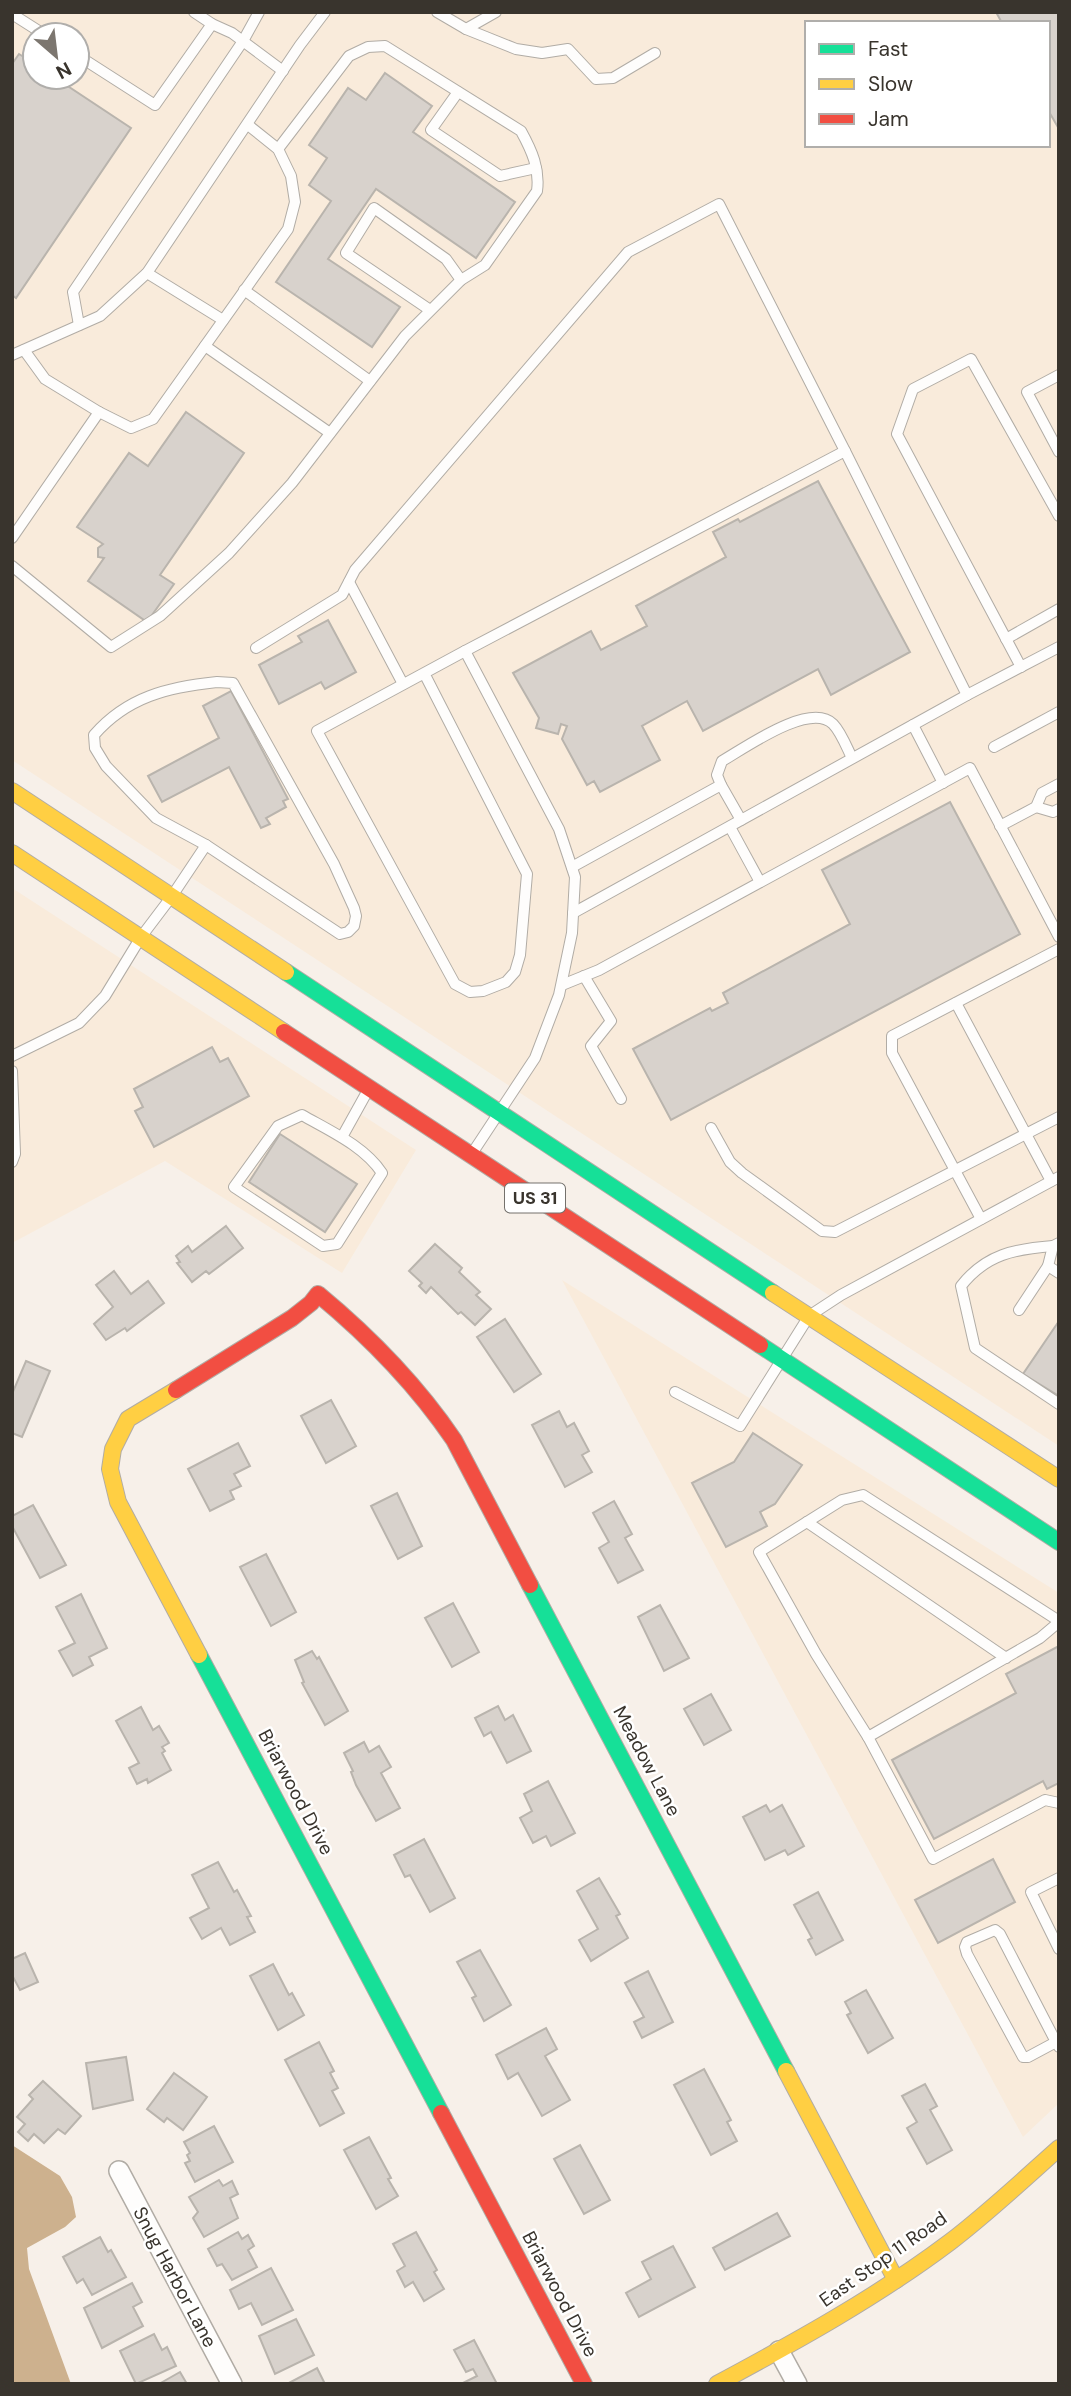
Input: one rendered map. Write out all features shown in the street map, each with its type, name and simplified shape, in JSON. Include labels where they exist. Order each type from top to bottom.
[{"type":"main road","name":"US 31","points":[[12,791],[1059,1479]]},
{"type":"main road","name":"US 31","points":[[12,853],[1059,1542]]},
{"type":"main road","name":"Meadow Lane","points":[[318,1294],[348,1318],[397,1365],[427,1401],[454,1440],[896,2280]]},
{"type":"main road","name":"Briarwood Drive","points":[[318,1294],[292,1318],[128,1419],[113,1444],[109,1463],[110,1483],[584,2384]]},
{"type":"main road","name":"East Stop 11 Road","points":[[717,2384],[779,2351],[896,2280],[954,2238],[1059,2148]]},
{"type":"street","name":"Snug Harbor Lane","points":[[119,2171],[232,2384]]},
{"type":"street","points":[[779,2351],[797,2384]]},
{"type":"lane","points":[[194,12],[232,33],[283,71]]},
{"type":"lane","points":[[79,326],[73,292],[243,41],[258,12]]},
{"type":"lane","points":[[12,355],[100,316],[147,274],[325,12]]},
{"type":"lane","points":[[437,12],[466,29],[516,49],[542,54],[568,49],[596,79],[613,78],[655,53]]},
{"type":"lane","points":[[466,29],[496,12]]},
{"type":"lane","points":[[91,64],[155,105],[212,24]]},
{"type":"lane","points":[[12,566],[111,647],[160,616],[229,553],[292,483],[405,336],[461,280],[485,265],[537,191],[538,179],[533,151],[521,131],[385,46],[368,47],[349,56],[278,149]]},
{"type":"lane","points":[[458,92],[431,130],[500,176],[536,168]]},
{"type":"lane","points":[[24,350],[45,379],[99,412],[131,428],[153,419],[288,229],[295,202],[291,176],[278,149],[248,125]]},
{"type":"lane","points":[[256,648],[342,595],[355,570],[628,252],[719,204],[967,695]]},
{"type":"lane","points":[[430,310],[346,253],[373,208],[446,259],[461,280]]},
{"type":"lane","points":[[147,274],[223,320]]},
{"type":"lane","points":[[244,290],[370,381]]},
{"type":"lane","points":[[205,346],[330,433]]},
{"type":"lane","points":[[1021,667],[898,434],[913,389],[971,359],[1059,516]]},
{"type":"lane","points":[[1059,375],[1027,392],[1059,452]]},
{"type":"lane","points":[[12,538],[99,412]]},
{"type":"lane","points":[[424,673],[527,874],[520,955],[515,972],[506,982],[483,991],[471,992],[455,984],[317,731],[403,684],[465,651],[845,451]]},
{"type":"lane","points":[[349,582],[403,684]]},
{"type":"lane","points":[[1006,639],[1059,609]]},
{"type":"lane","points":[[573,913],[1059,647]]},
{"type":"lane","points":[[465,651],[559,829],[575,877],[572,933],[562,985],[535,1058],[471,1156]]},
{"type":"lane","points":[[233,683],[334,864],[354,908],[354,926],[348,932],[340,934],[206,845],[156,818],[106,766],[95,748],[94,735],[110,717],[155,692],[194,684],[233,683]]},
{"type":"lane","points":[[994,747],[1059,712]]},
{"type":"lane","points":[[741,820],[721,785],[718,775],[722,761],[796,720],[816,717],[832,723],[852,758]]},
{"type":"lane","points":[[913,725],[943,783]]},
{"type":"lane","points":[[562,985],[600,970],[970,768],[1059,937]]},
{"type":"lane","points":[[1000,825],[1036,807],[1042,793],[1059,784]]},
{"type":"lane","points":[[572,867],[721,785]]},
{"type":"lane","points":[[1036,807],[1053,812],[1059,809]]},
{"type":"lane","points":[[730,827],[760,882]]},
{"type":"lane","points":[[12,1056],[79,1023],[105,996],[141,937],[206,845]]},
{"type":"lane","points":[[981,1219],[892,1053],[892,1036],[1059,949]]},
{"type":"lane","points":[[584,976],[611,1021],[591,1046],[621,1099]]},
{"type":"lane","points":[[675,1392],[740,1426],[809,1317],[841,1294],[1055,1179],[1026,1134],[956,1003]]},
{"type":"lane","points":[[12,1071],[15,1154],[12,1162]]},
{"type":"lane","points":[[342,1137],[369,1088]]},
{"type":"lane","points":[[302,1115],[342,1137],[374,1161],[382,1174],[337,1244],[323,1246],[234,1187],[278,1126],[302,1115]]},
{"type":"lane","points":[[711,1128],[730,1162],[822,1231],[835,1232],[1059,1117]]},
{"type":"lane","points":[[1019,1310],[1048,1266],[1056,1244],[1009,1251],[973,1270],[961,1286],[975,1348],[1059,1404]]},
{"type":"lane","points":[[1048,1266],[1059,1273]]},
{"type":"lane","points":[[868,1737],[1040,1638],[1059,1622],[863,1495],[842,1500],[760,1552],[816,1654],[868,1737],[933,1859],[1045,1800],[1059,1803]]},
{"type":"lane","points":[[807,1522],[1006,1658]]},
{"type":"lane","points":[[1059,1878],[1031,1892],[1059,1949]]},
{"type":"lane","points":[[995,1930],[1000,1934],[1058,2044],[1023,2057],[967,1954],[964,1947],[967,1942],[995,1930]]},
{"type":"shaded area","points":[[12,12],[1059,12],[1059,1446],[12,760]]},
{"type":"shaded area","points":[[12,888],[416,1150],[342,1273],[165,1161],[12,1243]]},
{"type":"shaded area","points":[[562,1280],[1059,1593],[1059,2103],[1023,2137]]},
{"type":"shaded area","points":[[12,2145],[60,2176],[72,2197],[76,2217],[65,2227],[27,2248],[29,2269],[71,2384],[12,2384]]},
{"type":"building","points":[[996,12],[1059,12],[1059,129],[1050,113],[1050,21],[1001,21]]},
{"type":"building","points":[[19,54],[21,55],[21,91],[75,91],[131,128],[16,298],[12,295],[12,64]]},
{"type":"building","points":[[385,73],[432,106],[413,132],[515,202],[476,258],[376,189],[328,259],[400,307],[372,347],[276,282],[331,201],[309,185],[327,158],[309,145],[348,88],[366,100]]},
{"type":"building","points":[[186,412],[244,453],[160,575],[174,584],[147,622],[88,581],[104,558],[98,557],[98,548],[103,544],[77,527],[129,453],[148,466]]},
{"type":"building","points":[[818,481],[910,652],[831,695],[818,669],[703,731],[687,701],[642,726],[660,760],[600,792],[594,781],[587,785],[562,739],[567,726],[561,724],[558,734],[536,728],[539,718],[513,673],[591,631],[601,650],[647,626],[636,606],[726,557],[713,532],[738,519],[740,522]]},
{"type":"building","points":[[328,620],[356,672],[325,689],[321,682],[279,704],[259,665],[302,642],[298,636]]},
{"type":"building","points":[[231,691],[288,799],[283,801],[286,807],[266,818],[270,824],[261,828],[229,767],[162,802],[148,776],[219,738],[203,706]]},
{"type":"building","points":[[950,802],[1020,934],[671,1120],[633,1049],[710,1008],[712,1011],[728,1003],[723,993],[850,924],[822,870]]},
{"type":"building","points":[[212,1047],[220,1062],[228,1058],[249,1096],[154,1147],[135,1111],[143,1107],[134,1089]]},
{"type":"building","points":[[280,1134],[357,1184],[325,1232],[249,1182]]},
{"type":"building","points":[[226,1226],[243,1248],[209,1274],[206,1271],[192,1282],[177,1263],[180,1262],[176,1256],[188,1246],[192,1252]]},
{"type":"building","points":[[435,1244],[462,1268],[459,1272],[480,1292],[476,1295],[491,1309],[475,1325],[461,1312],[458,1314],[431,1287],[426,1293],[419,1286],[422,1283],[409,1271]]},
{"type":"building","points":[[114,1271],[131,1294],[148,1281],[164,1303],[127,1331],[125,1328],[106,1340],[94,1324],[113,1307],[96,1285]]},
{"type":"building","points":[[505,1319],[541,1374],[514,1392],[477,1337]]},
{"type":"building","points":[[1059,1321],[1059,1396],[1023,1374]]},
{"type":"building","points":[[26,1361],[50,1371],[22,1437],[12,1433],[12,1394]]},
{"type":"building","points":[[331,1400],[356,1446],[326,1463],[301,1416]]},
{"type":"building","points":[[559,1411],[567,1427],[574,1423],[589,1451],[582,1455],[592,1472],[565,1487],[532,1425]]},
{"type":"building","points":[[753,1433],[802,1465],[775,1504],[760,1512],[767,1526],[726,1547],[692,1483],[734,1462]]},
{"type":"building","points":[[238,1443],[250,1466],[234,1474],[241,1486],[230,1491],[234,1499],[210,1511],[188,1469]]},
{"type":"building","points":[[397,1493],[422,1546],[398,1559],[371,1506]]},
{"type":"building","points":[[614,1501],[632,1534],[625,1538],[643,1570],[618,1583],[599,1548],[609,1542],[593,1513]]},
{"type":"building","points":[[33,1505],[66,1565],[40,1578],[12,1526],[12,1516]]},
{"type":"building","points":[[266,1554],[296,1612],[271,1626],[240,1567]]},
{"type":"building","points":[[81,1594],[107,1648],[89,1657],[93,1665],[73,1676],[59,1651],[75,1643],[56,1607]]},
{"type":"building","points":[[453,1603],[479,1652],[452,1667],[425,1618]]},
{"type":"building","points":[[660,1605],[689,1658],[664,1671],[638,1617]]},
{"type":"building","points":[[1059,1646],[1059,1783],[1047,1789],[1043,1781],[934,1839],[892,1760],[1016,1693],[1006,1674]]},
{"type":"building","points":[[312,1651],[317,1659],[319,1657],[348,1711],[325,1725],[302,1683],[304,1682],[295,1660]]},
{"type":"building","points":[[711,1694],[731,1730],[704,1745],[684,1709]]},
{"type":"building","points":[[498,1706],[505,1720],[513,1715],[531,1751],[507,1763],[491,1732],[484,1736],[475,1718]]},
{"type":"building","points":[[141,1707],[153,1730],[159,1726],[169,1743],[162,1747],[165,1751],[162,1753],[171,1770],[148,1783],[147,1779],[137,1784],[129,1768],[139,1763],[116,1721]]},
{"type":"building","points":[[364,1742],[369,1752],[379,1746],[391,1767],[381,1773],[400,1808],[376,1821],[356,1785],[351,1772],[353,1771],[344,1753]]},
{"type":"building","points":[[548,1781],[575,1833],[551,1846],[546,1836],[533,1843],[520,1818],[532,1811],[524,1794]]},
{"type":"building","points":[[766,1805],[770,1812],[782,1805],[804,1846],[788,1855],[785,1850],[765,1860],[743,1817]]},
{"type":"building","points":[[424,1839],[455,1898],[430,1912],[410,1875],[405,1877],[394,1855]]},
{"type":"building","points":[[993,1859],[1015,1902],[938,1943],[915,1900]]},
{"type":"building","points":[[218,1862],[251,1916],[247,1917],[255,1932],[230,1945],[221,1928],[202,1939],[190,1918],[209,1908],[192,1875]]},
{"type":"building","points":[[599,1878],[620,1914],[616,1916],[628,1938],[591,1961],[579,1940],[598,1929],[577,1891]]},
{"type":"building","points":[[818,1892],[843,1940],[816,1955],[808,1940],[812,1938],[794,1905]]},
{"type":"building","points":[[480,1950],[511,2005],[484,2021],[472,1998],[476,1996],[457,1962]]},
{"type":"building","points":[[25,1953],[38,1982],[20,1990],[12,1975],[12,1959]]},
{"type":"building","points":[[273,1964],[289,1995],[292,1993],[304,2015],[278,2030],[250,1976]]},
{"type":"building","points":[[648,1971],[673,2022],[642,2038],[634,2022],[644,2017],[625,1983]]},
{"type":"building","points":[[866,1990],[893,2038],[868,2053],[847,2015],[851,2013],[845,2002]]},
{"type":"building","points":[[546,2028],[557,2049],[545,2056],[570,2100],[542,2116],[518,2073],[508,2079],[496,2055]]},
{"type":"building","points":[[319,2042],[334,2071],[330,2073],[338,2088],[332,2091],[344,2113],[320,2126],[285,2060]]},
{"type":"building","points":[[126,2057],[133,2100],[93,2109],[86,2063]]},
{"type":"building","points":[[704,2069],[731,2120],[727,2122],[737,2141],[711,2155],[674,2085]]},
{"type":"building","points":[[174,2073],[207,2097],[183,2130],[167,2118],[164,2122],[147,2109]]},
{"type":"building","points":[[43,2081],[81,2116],[65,2134],[58,2129],[44,2143],[34,2134],[28,2141],[18,2132],[25,2124],[17,2117],[33,2099],[29,2095]]},
{"type":"building","points":[[925,2084],[937,2106],[930,2110],[952,2150],[927,2164],[907,2128],[917,2122],[902,2096]]},
{"type":"building","points":[[214,2126],[233,2162],[195,2182],[185,2163],[190,2161],[187,2155],[190,2153],[184,2142]]},
{"type":"building","points":[[369,2137],[398,2196],[376,2209],[344,2150]]},
{"type":"building","points":[[580,2145],[610,2200],[584,2214],[554,2159]]},
{"type":"building","points":[[219,2180],[223,2186],[232,2181],[238,2194],[230,2198],[238,2218],[204,2237],[193,2218],[198,2212],[189,2197]]},
{"type":"building","points":[[777,2213],[790,2236],[725,2270],[713,2248]]},
{"type":"building","points":[[238,2232],[242,2239],[248,2235],[254,2246],[248,2250],[257,2267],[232,2280],[222,2264],[217,2266],[208,2249]]},
{"type":"building","points":[[416,2232],[444,2289],[424,2301],[413,2282],[405,2287],[397,2271],[405,2266],[393,2244]]},
{"type":"building","points":[[100,2237],[108,2252],[111,2250],[126,2277],[92,2295],[83,2279],[77,2283],[63,2257]]},
{"type":"building","points":[[673,2246],[695,2287],[639,2317],[626,2293],[651,2279],[642,2262]]},
{"type":"building","points":[[271,2268],[293,2310],[262,2325],[251,2303],[239,2309],[230,2290]]},
{"type":"building","points":[[132,2283],[142,2302],[133,2307],[143,2326],[102,2348],[84,2308]]},
{"type":"building","points":[[296,2319],[314,2355],[275,2374],[259,2336]]},
{"type":"building","points":[[154,2334],[162,2350],[167,2347],[176,2366],[136,2384],[120,2351]]},
{"type":"building","points":[[474,2340],[497,2384],[461,2384],[477,2376],[473,2369],[466,2372],[454,2350]]},
{"type":"building","points":[[317,2368],[325,2384],[287,2384]]},
{"type":"building","points":[[180,2372],[187,2384],[159,2384]]},
{"type":"traffic: fast","points":[[286,972],[773,1293]]},
{"type":"traffic: fast","points":[[760,1345],[1059,1542]]},
{"type":"traffic: fast","points":[[530,1585],[786,2071]]},
{"type":"traffic: fast","points":[[199,1655],[441,2113]]},
{"type":"traffic: slow","points":[[12,791],[286,972]]},
{"type":"traffic: slow","points":[[12,853],[284,1032]]},
{"type":"traffic: slow","points":[[773,1293],[1059,1479]]},
{"type":"traffic: slow","points":[[176,1390],[128,1419],[113,1449],[110,1469],[118,1502],[199,1655]]},
{"type":"traffic: slow","points":[[786,2071],[896,2280]]},
{"type":"traffic: slow","points":[[717,2384],[836,2318],[922,2262],[978,2220],[1059,2148]]},
{"type":"traffic: jam","points":[[284,1032],[760,1345]]},
{"type":"traffic: jam","points":[[176,1390],[292,1318],[318,1294],[391,1362],[439,1419],[454,1440],[530,1585]]},
{"type":"traffic: jam","points":[[441,2113],[584,2384]]}]
